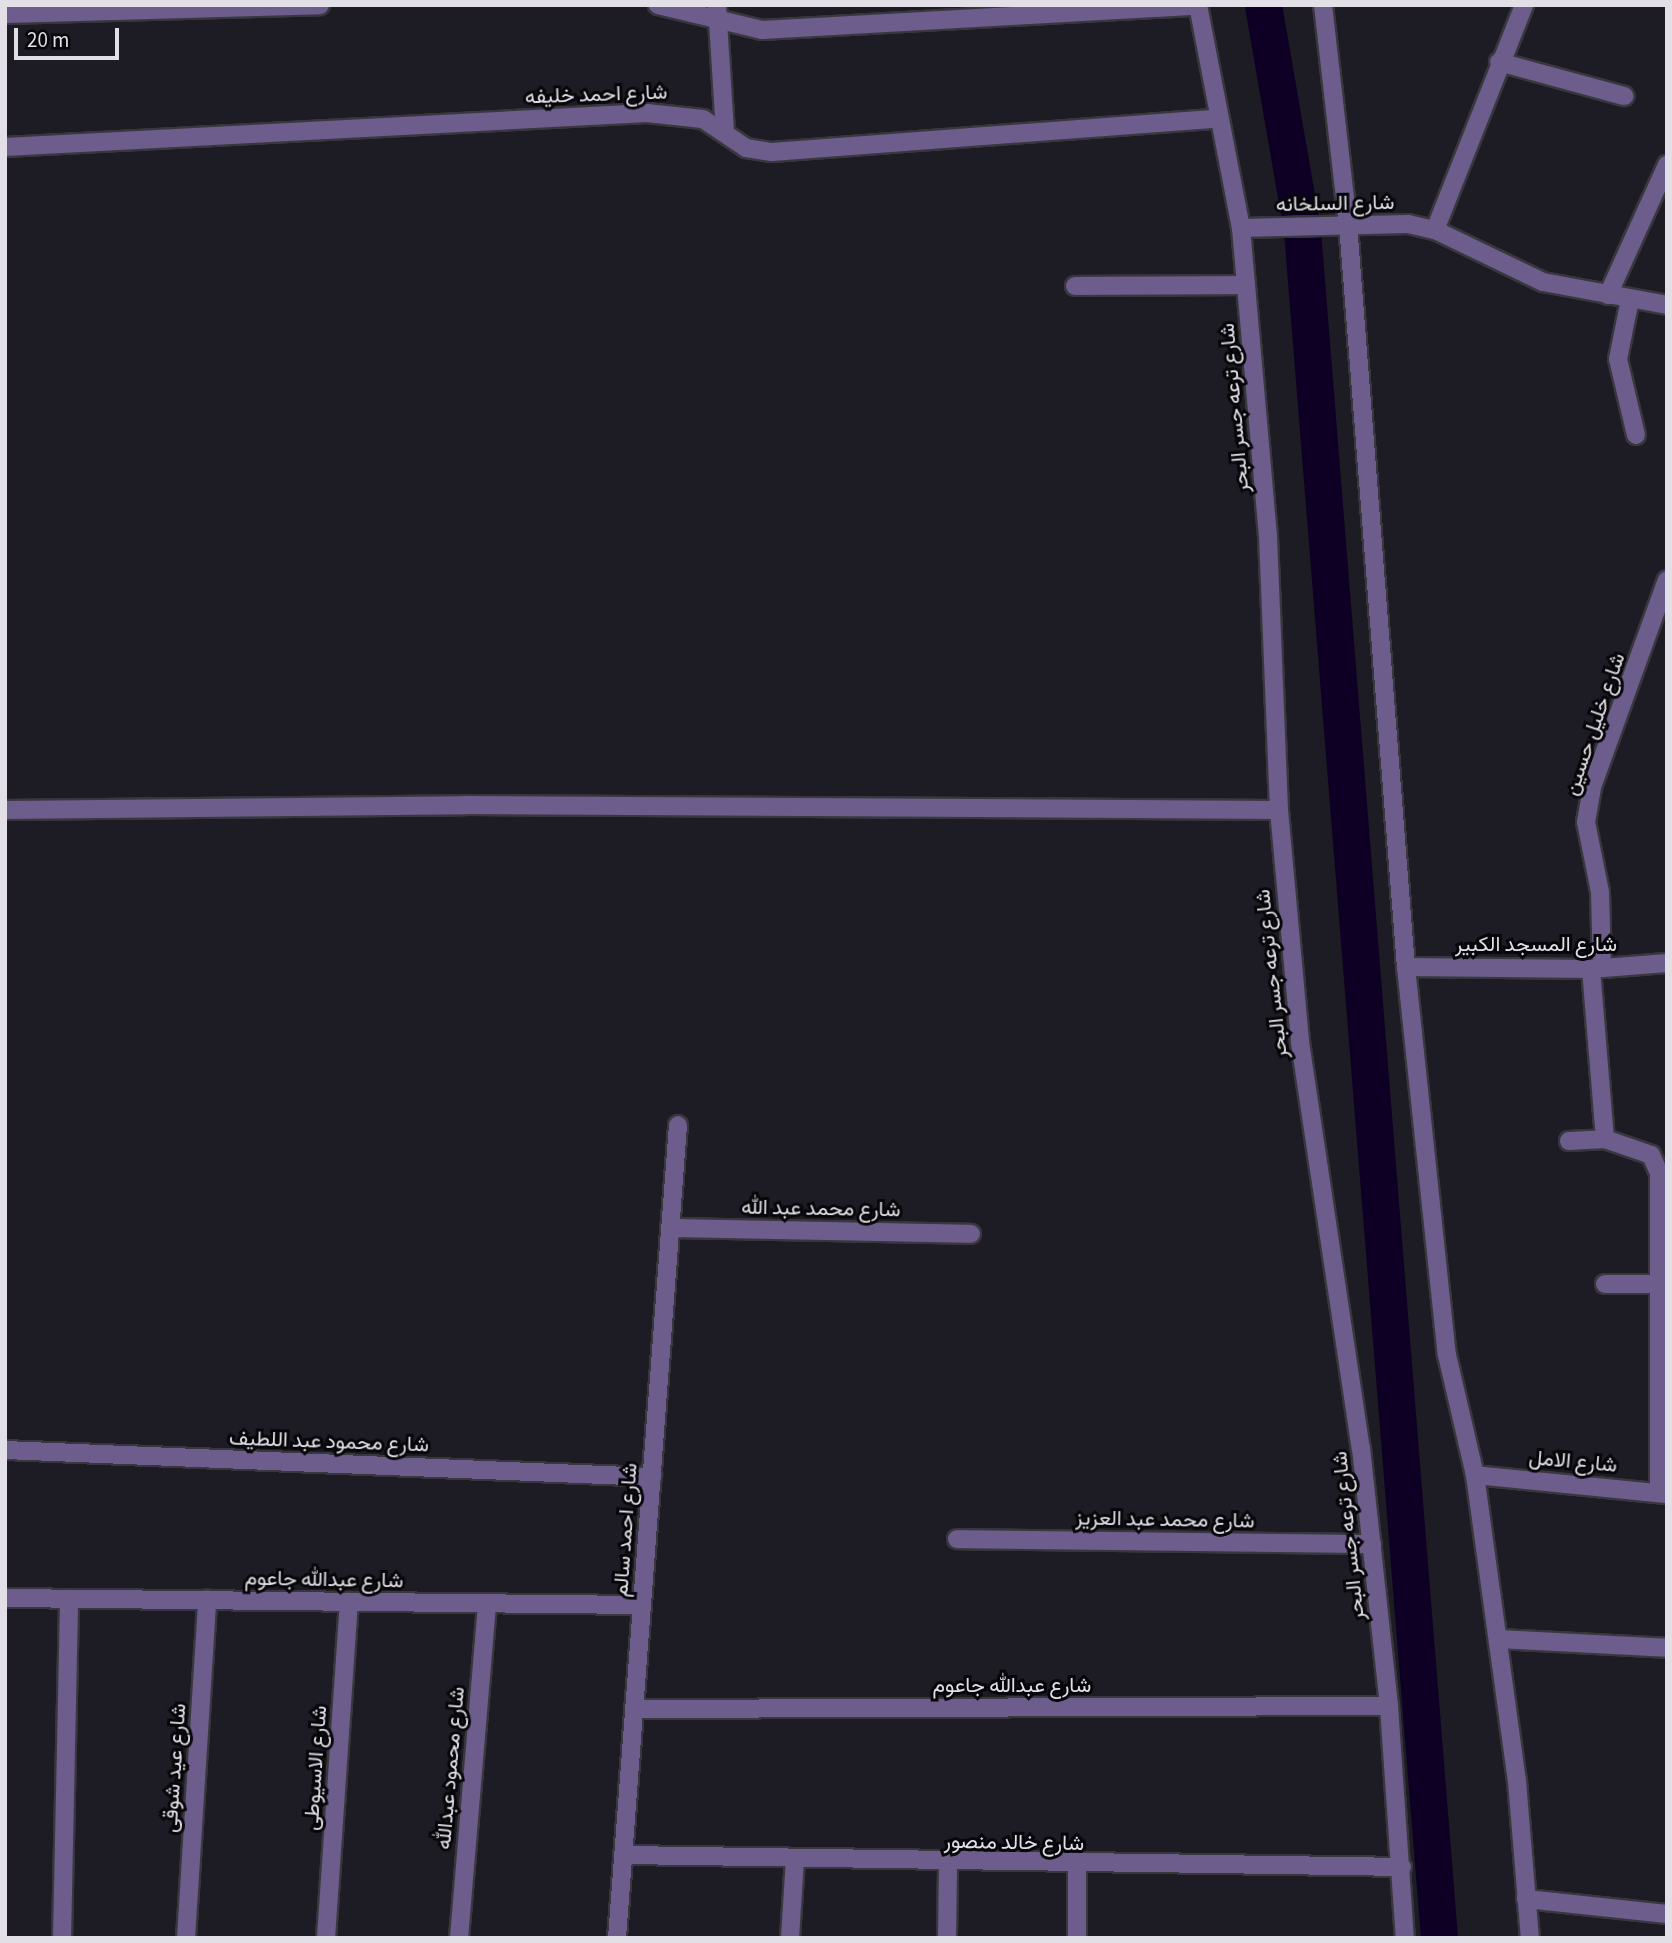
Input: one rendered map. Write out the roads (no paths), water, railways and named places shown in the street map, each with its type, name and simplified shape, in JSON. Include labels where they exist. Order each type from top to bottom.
[{"type":"street","points":[[5,14],[320,5]]},
{"type":"street","points":[[658,5],[717,14],[762,30],[1198,6]]},
{"type":"street","points":[[1323,5],[1339,224],[1406,967],[1447,1355],[1475,1475],[1498,1639],[1530,1938]]},
{"type":"street","points":[[1435,230],[1524,5]]},
{"type":"street","name":"شارع ترعه جسر البحر","points":[[1198,6],[1241,228],[1268,536],[1279,810],[1300,1042],[1372,1544],[1390,1706],[1405,1938]]},
{"type":"street","points":[[717,14],[725,132]]},
{"type":"street","points":[[1500,62],[1624,96]]},
{"type":"street","name":"شارع احمد خليفه","points":[[5,147],[647,113],[703,119],[746,148],[772,152],[1219,118]]},
{"type":"street","points":[[1608,295],[1667,165]]},
{"type":"street","name":"شارع السلخانه","points":[[1241,228],[1380,221],[1435,230],[1543,282],[1667,305]]},
{"type":"street","points":[[1075,286],[1245,285]]},
{"type":"street","points":[[1629,299],[1618,359],[1636,435]]},
{"type":"street","name":"شارع خليل حسين","points":[[1605,1139],[1597,969],[1600,892],[1586,822],[1667,580]]},
{"type":"street","points":[[5,810],[465,805],[1279,810]]},
{"type":"street","name":"شارع المسجد الكبير","points":[[1406,967],[1597,969],[1667,962]]},
{"type":"street","name":"شارع احمد سالم","points":[[617,1938],[678,1125]]},
{"type":"street","points":[[1569,1141],[1605,1139],[1651,1155],[1656,1163],[1663,1493]]},
{"type":"street","name":"شارع محمد عبد الله","points":[[670,1228],[971,1234]]},
{"type":"street","points":[[1605,1284],[1659,1284]]},
{"type":"street","name":"شارع محمود عبد اللطيف","points":[[5,1450],[652,1477]]},
{"type":"street","name":"شارع الامل","points":[[1475,1475],[1663,1493]]},
{"type":"street","name":"شارع محمد عبد العزيز","points":[[957,1539],[1372,1544]]},
{"type":"street","name":"شارع عبدالله جاعوم","points":[[5,1598],[642,1605]]},
{"type":"street","points":[[61,1938],[69,1599]]},
{"type":"street","name":"شارع عيد شوقى","points":[[186,1938],[207,1600]]},
{"type":"street","name":"شارع الاسيوطى","points":[[326,1938],[349,1602]]},
{"type":"street","name":"شارع محمود عبدالله","points":[[459,1938],[487,1603]]},
{"type":"street","points":[[1498,1639],[1667,1647]]},
{"type":"street","name":"شارع عبدالله جاعوم","points":[[635,1709],[1390,1706]]},
{"type":"street","name":"شارع خالد منصور","points":[[625,1855],[1077,1866],[1402,1867]]},
{"type":"street","points":[[790,1938],[795,1859]]},
{"type":"street","points":[[947,1938],[948,1863]]},
{"type":"street","points":[[1077,1866],[1077,1938]]},
{"type":"street","points":[[1526,1899],[1667,1914]]},
{"type":"waterway","points":[[1263,5],[1302,231],[1439,1938]]}]
